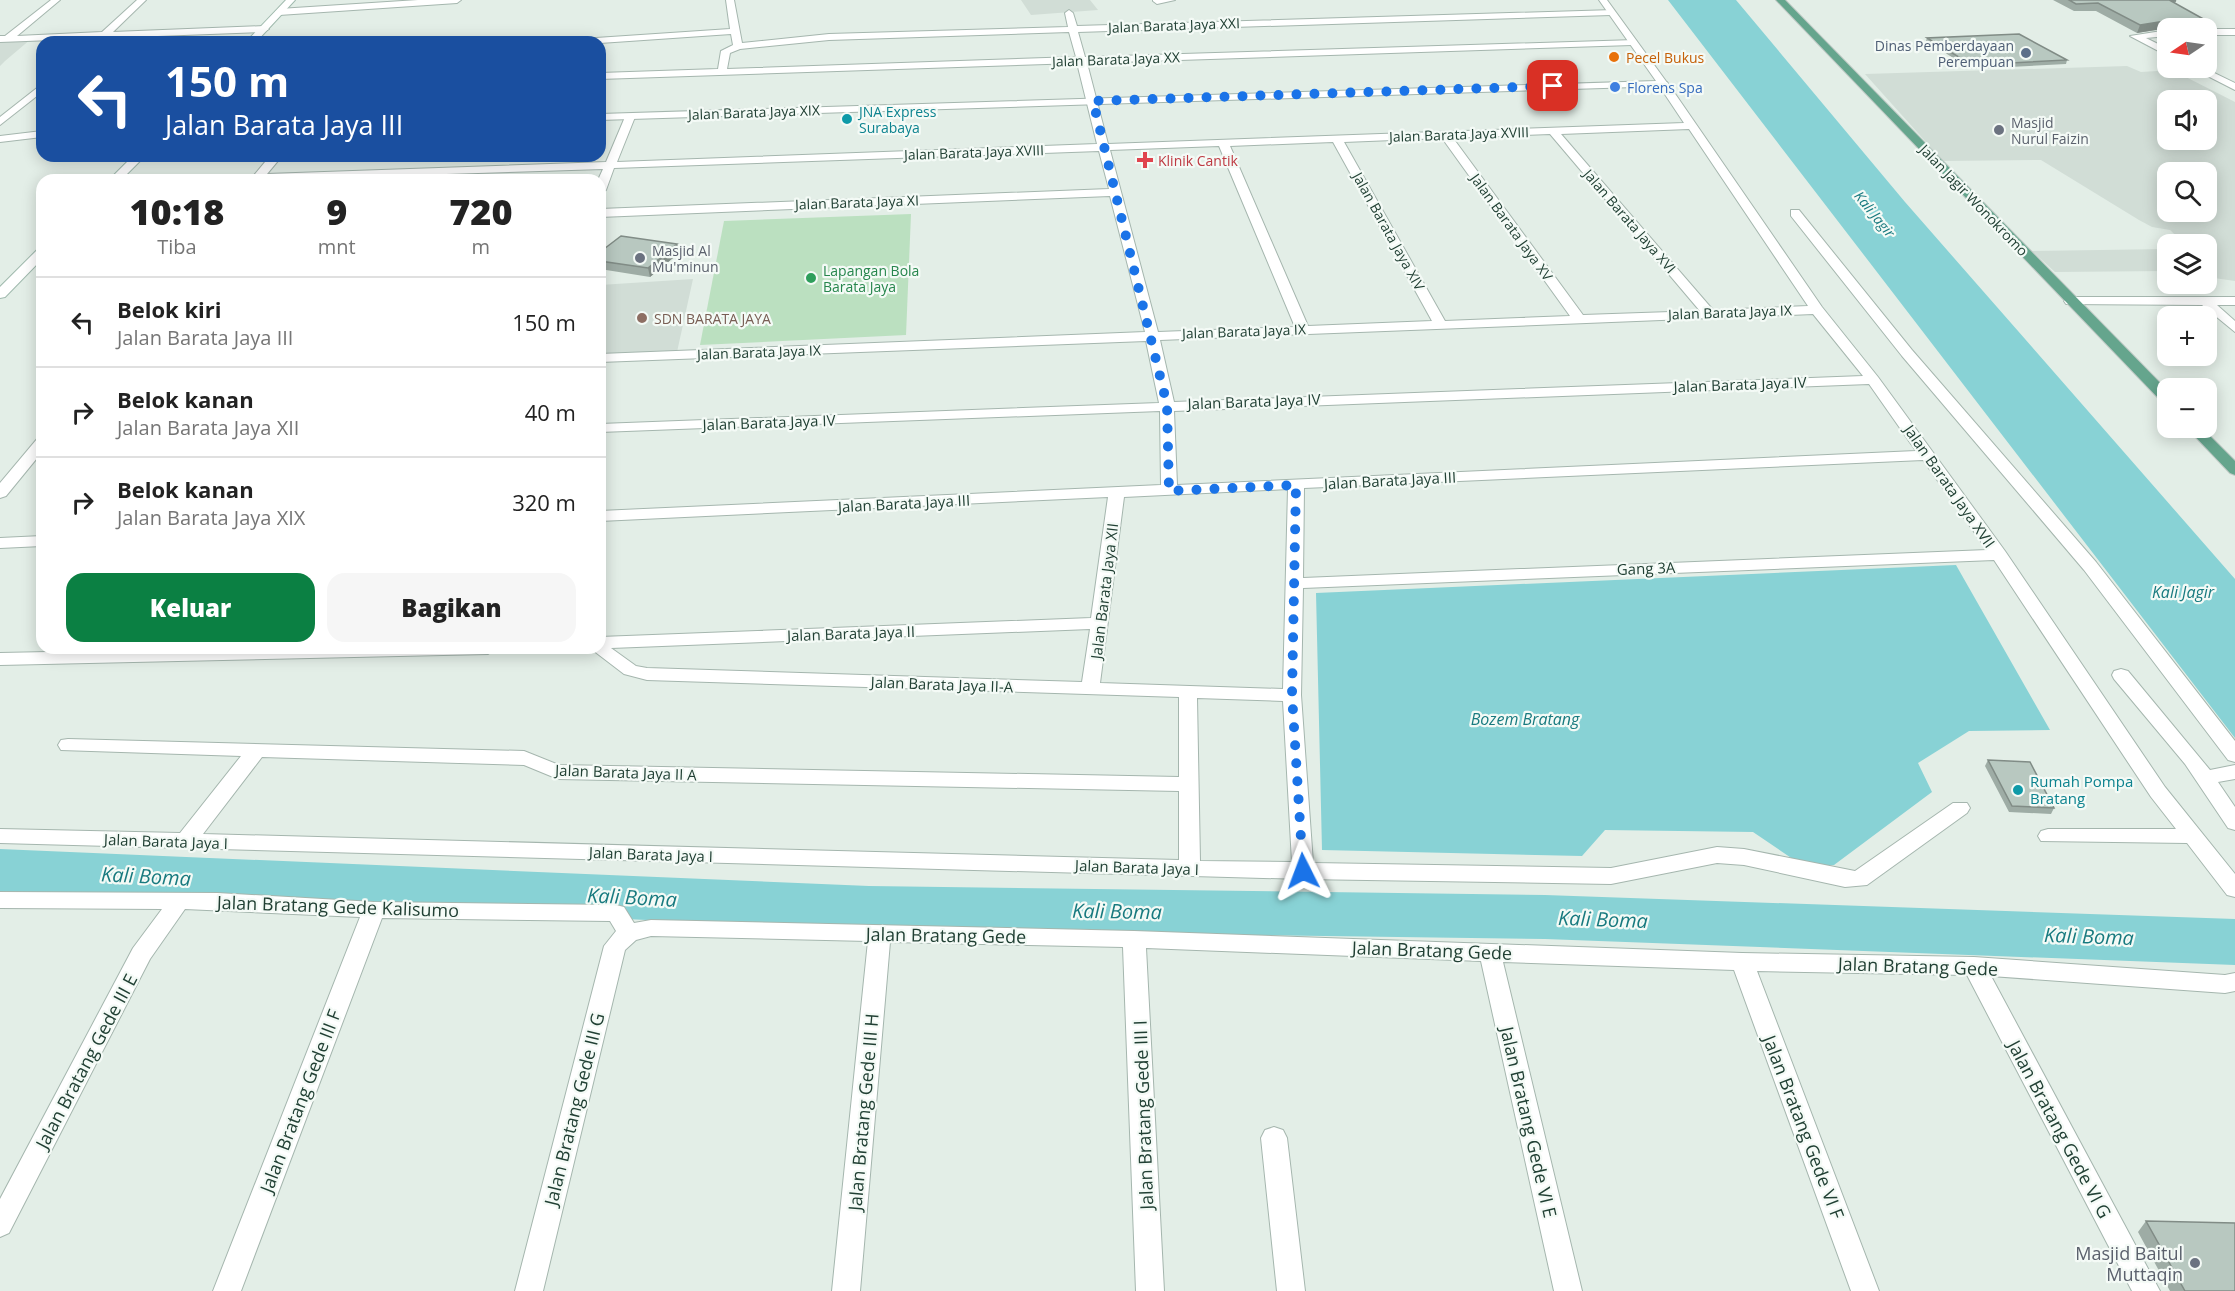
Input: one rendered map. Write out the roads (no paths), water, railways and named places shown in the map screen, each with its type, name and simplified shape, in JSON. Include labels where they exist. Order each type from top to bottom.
[{"type":"main road","name":"Jalan Jagir Wonokromo","points":[[1780,0],[2157,389]]},
{"type":"main road","points":[[2204,438],[2235,470]]},
{"type":"street","points":[[4,38],[56,0]]},
{"type":"street","points":[[104,35],[142,0]]},
{"type":"street","points":[[257,36],[291,0]]},
{"type":"street","points":[[279,12],[457,0]]},
{"type":"street","points":[[722,72],[726,51],[738,46],[730,0]]},
{"type":"street","points":[[1157,1],[1171,0]]},
{"type":"street","name":"Jalan Barata Jaya XVII","points":[[1603,0],[1817,310],[1873,380],[1999,555],[2145,773],[2235,890]]},
{"type":"street","name":"Jalan Barata Jaya XXI","points":[[738,46],[829,37],[1611,12]]},
{"type":"street","points":[[1069,13],[1152,335],[1167,405],[1169,491]]},
{"type":"street","points":[[71,36],[264,28]]},
{"type":"street","points":[[606,40],[736,31]]},
{"type":"street","points":[[2217,32],[2235,32]]},
{"type":"street","points":[[2157,34],[2135,36],[2157,47]]},
{"type":"street","points":[[4,38],[36,37]]},
{"type":"street","name":"Jalan Barata Jaya XX","points":[[606,76],[1632,42]]},
{"type":"street","points":[[2217,78],[2235,87]]},
{"type":"street","name":"Jalan Barata Jaya XIX","points":[[606,117],[1663,84]]},
{"type":"street","points":[[0,122],[36,92]]},
{"type":"street","points":[[606,175],[630,117]]},
{"type":"street","name":"Jalan Barata Jaya XVIII","points":[[503,174],[610,165],[1690,126]]},
{"type":"street","name":"Jalan Barata Jaya XVI","points":[[1552,131],[1708,312]]},
{"type":"street","points":[[5,138],[36,135]]},
{"type":"street","name":"Jalan Barata Jaya XV","points":[[1445,135],[1579,319]]},
{"type":"street","points":[[5,138],[36,140]]},
{"type":"street","name":"Jalan Barata Jaya XIV","points":[[1337,139],[1440,324]]},
{"type":"street","points":[[1223,143],[1303,329]]},
{"type":"street","points":[[121,174],[133,162]]},
{"type":"street","points":[[260,174],[271,162]]},
{"type":"street","name":"Jalan Barata Jaya XI","points":[[606,213],[1115,192]]},
{"type":"street","points":[[1795,213],[1907,353],[2109,590],[2235,755]]},
{"type":"street","points":[[0,294],[36,258]]},
{"type":"street","points":[[2071,301],[2235,301]]},
{"type":"street","points":[[2206,302],[2235,328]]},
{"type":"street","name":"Jalan Barata Jaya IX","points":[[606,358],[1708,312],[1817,310]]},
{"type":"street","name":"Jalan Barata Jaya IV","points":[[606,428],[1873,380]]},
{"type":"street","points":[[0,493],[36,452]]},
{"type":"street","name":"Jalan Barata Jaya III","points":[[606,516],[1928,455]]},
{"type":"street","points":[[1296,485],[1292,695],[1303,871]]},
{"type":"street","name":"Jalan Barata Jaya XII","points":[[1090,688],[1101,623],[1117,493]]},
{"type":"street","points":[[0,543],[36,541]]},
{"type":"street","name":"Gang 3A","points":[[1294,583],[1999,555]]},
{"type":"street","name":"Jalan Barata Jaya II","points":[[606,643],[1101,623]]},
{"type":"street","name":"Jalan Barata Jaya II-A","points":[[606,653],[630,670],[647,674],[1292,695]]},
{"type":"street","points":[[0,659],[217,654]]},
{"type":"street","points":[[2121,675],[2206,778],[2235,823]]},
{"type":"street","points":[[1188,692],[1190,868]]},
{"type":"street","name":"Jalan Barata Jaya II A","points":[[68,745],[524,758],[536,759],[549,770],[558,772],[1188,784]]},
{"type":"street","points":[[186,841],[256,751]]},
{"type":"street","points":[[2206,778],[2235,772]]},
{"type":"street","name":"Jalan Barata Jaya I","points":[[0,836],[1303,871],[1611,876],[1717,855],[1744,857],[1845,879],[1859,879],[1960,808]]},
{"type":"street","points":[[2048,836],[2192,836]]},
{"type":"street","name":"Jalan Bratang Gede Kalisumo","points":[[0,900],[178,901],[374,910],[616,913],[629,933]]},
{"type":"street","name":"Jalan Bratang Gede III E","points":[[0,1225],[141,954],[178,901]]},
{"type":"street","name":"Jalan Bratang Gede III F","points":[[227,1291],[374,910]]},
{"type":"street","name":"Jalan Bratang Gede","points":[[629,933],[651,928],[1134,939],[1742,962],[1974,966],[2224,984],[2235,982]]},
{"type":"street","name":"Jalan Bratang Gede III G","points":[[529,1291],[615,946],[629,933]]},
{"type":"street","name":"Jalan Bratang Gede III H","points":[[846,1291],[880,934]]},
{"type":"street","name":"Jalan Bratang Gede III I","points":[[1134,939],[1150,1291]]},
{"type":"street","name":"Jalan Bratang Gede VI E","points":[[1490,953],[1568,1291]]},
{"type":"street","name":"Jalan Bratang Gede VI F","points":[[1742,962],[1865,1291]]},
{"type":"street","name":"Jalan Bratang Gede VI G","points":[[1974,966],[2146,1291]]},
{"type":"street","points":[[1274,1138],[1291,1291]]},
{"type":"water","name":"Kali Jagir","points":[[1668,0],[1736,0],[1905,202],[2235,579],[2235,738]]},
{"type":"water","name":"Bozem Bratang","points":[[1956,565],[2050,730],[1969,731],[1918,763],[1932,792],[1834,865],[1806,868],[1753,832],[1605,830],[1582,856],[1322,850],[1316,593]]},
{"type":"waterway","name":"Kali Boma","points":[[0,870],[869,908],[1545,917],[2235,942]]},
{"type":"place","name":"Dinas Pemberdayaan Perempuan","points":[[2026,53]]},
{"type":"place","name":"Pecel Bukus","points":[[1614,57]]},
{"type":"place","name":"Florens Spa","points":[[1615,87]]},
{"type":"place","name":"JNA Express Surabaya","points":[[847,119]]},
{"type":"place","name":"Masjid Nurul Faizin","points":[[1999,130]]},
{"type":"place","name":"Klinik Cantik","points":[[1145,160]]},
{"type":"place","name":"Masjid Al Mu'minun","points":[[640,258]]},
{"type":"place","name":"Lapangan Bola Barata Jaya","points":[[811,278]]},
{"type":"place","name":"SDN BARATA JAYA","points":[[642,318]]},
{"type":"place","name":"Rumah Pompa Bratang","points":[[2018,790]]},
{"type":"place","name":"Masjid Baitul Muttaqin","points":[[2195,1263]]}]
